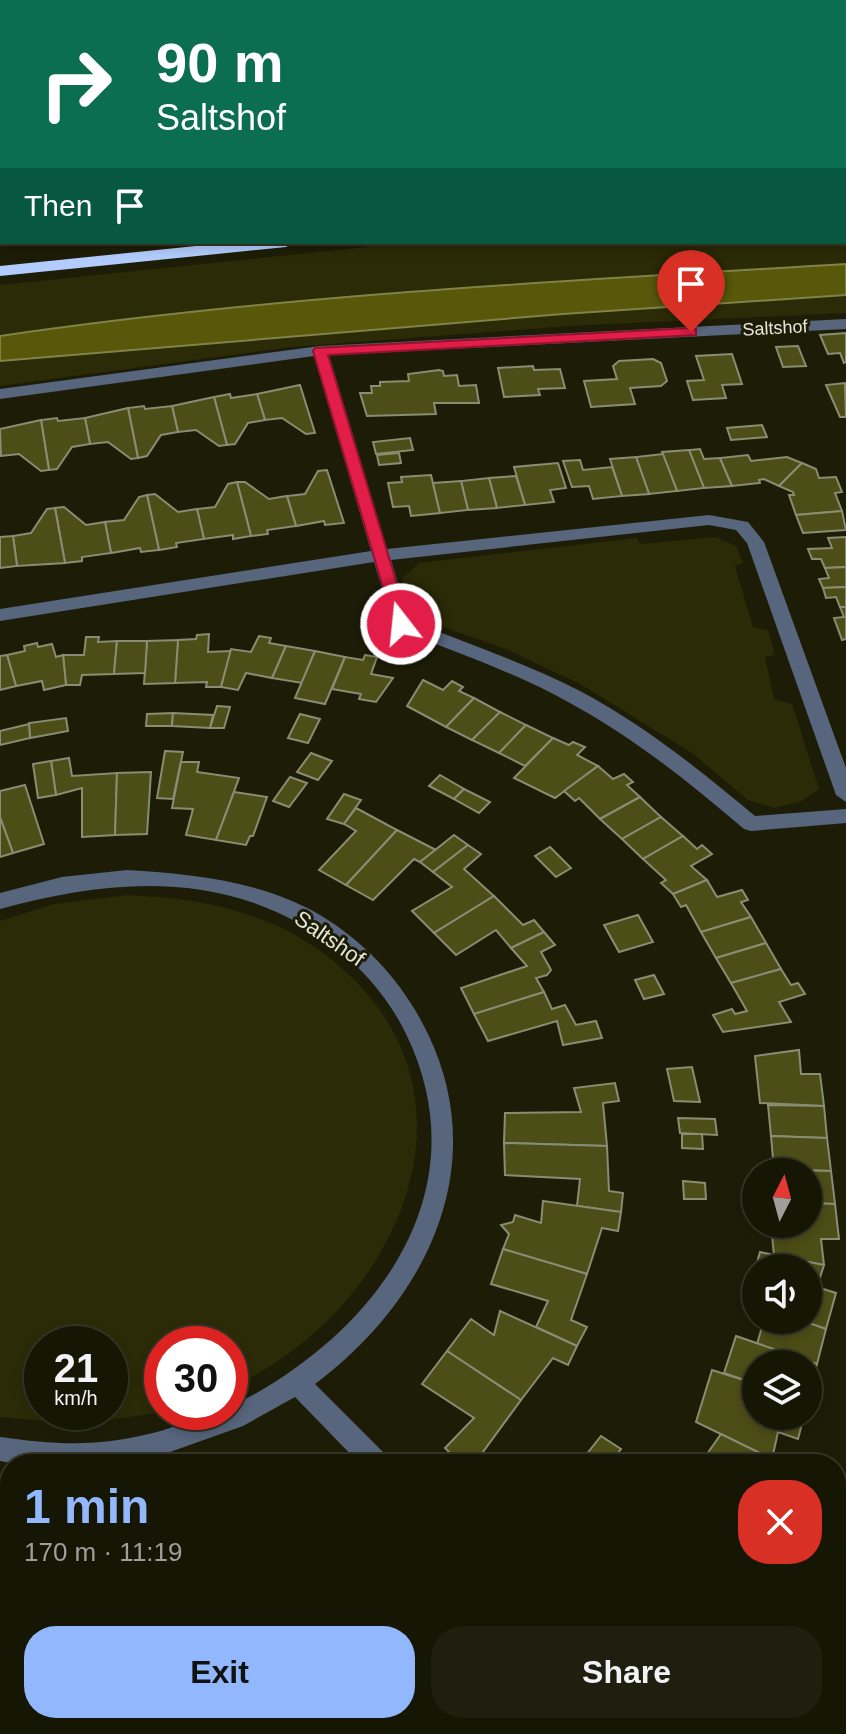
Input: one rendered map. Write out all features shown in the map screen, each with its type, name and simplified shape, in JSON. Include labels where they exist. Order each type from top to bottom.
[{"type":"highway","points":[[0,271],[266,244]]},
{"type":"street","name":"Saltshof","points":[[0,394],[320,351],[846,324]]},
{"type":"street","points":[[320,351],[401,624],[519,670],[597,709],[678,762],[751,824],[846,816]]},
{"type":"street","points":[[0,615],[381,555],[709,520],[742,526],[755,542],[846,795]]},
{"type":"street","name":"Saltshof","points":[[0,901],[29,891],[86,880],[142,877],[197,881],[250,893],[304,916],[352,947],[392,987],[422,1034],[440,1088],[444,1138],[438,1191],[420,1243],[391,1294],[350,1342],[299,1384],[220,1425],[133,1450],[85,1454]]},
{"type":"street","points":[[299,1384],[367,1454]]},
{"type":"street","name":"Saltshof","points":[[0,1449],[31,1454]]},
{"type":"shaded area","points":[[396,244],[845,244],[846,264],[528,283],[316,300],[0,336],[0,285]]},
{"type":"shaded area","points":[[846,264],[846,295],[563,314],[0,361],[0,336],[105,322],[422,291]]},
{"type":"shaded area","points":[[846,295],[846,313],[570,326],[291,347],[0,386],[0,361],[563,314]]},
{"type":"shaded area","points":[[716,537],[736,546],[743,563],[735,566],[753,627],[768,630],[775,655],[765,657],[774,699],[792,704],[819,789],[800,802],[774,808],[748,800],[692,753],[580,684],[506,649],[426,621],[410,608],[402,579],[419,563],[637,538],[640,544]]},
{"type":"shaded area","points":[[128,895],[207,904],[257,918],[305,941],[327,956],[379,1010],[409,1069],[417,1131],[407,1193],[381,1253],[341,1307],[290,1353],[248,1378],[248,1326],[144,1326],[144,1415],[128,1417],[128,1326],[24,1326],[24,1419],[0,1417],[0,921],[54,904]]},
{"type":"building","points":[[846,333],[844,363],[840,353],[828,354],[820,335]]},
{"type":"building","points":[[798,346],[806,366],[783,367],[776,347]]},
{"type":"building","points":[[732,354],[742,384],[722,385],[726,398],[693,400],[687,381],[704,380],[696,356]]},
{"type":"building","points":[[653,359],[661,363],[667,381],[661,386],[630,388],[635,404],[591,407],[584,381],[617,379],[613,366],[619,361]]},
{"type":"building","points":[[533,366],[534,370],[560,369],[565,388],[538,389],[540,395],[504,397],[498,368]]},
{"type":"building","points":[[443,371],[444,376],[457,375],[459,386],[476,385],[479,403],[434,403],[436,414],[367,416],[360,393],[372,393],[371,386],[380,386],[380,382],[409,381],[408,374]]},
{"type":"building","points":[[845,383],[846,417],[840,417],[826,385]]},
{"type":"building","points":[[300,385],[315,433],[306,434],[282,418],[265,420],[257,394]]},
{"type":"building","points":[[230,394],[231,398],[257,394],[265,420],[248,423],[235,444],[227,445],[214,397]]},
{"type":"building","points":[[214,397],[227,445],[219,446],[196,430],[178,432],[172,406]]},
{"type":"building","points":[[144,406],[145,409],[172,406],[178,432],[161,435],[147,456],[138,458],[128,408]]},
{"type":"building","points":[[128,408],[138,458],[131,459],[108,442],[90,444],[85,418]]},
{"type":"building","points":[[57,418],[58,421],[85,418],[90,444],[72,447],[57,469],[49,470],[41,420]]},
{"type":"building","points":[[41,420],[49,470],[41,471],[19,454],[1,456],[0,429]]},
{"type":"building","points":[[762,425],[767,437],[731,440],[727,428]]},
{"type":"building","points":[[410,438],[413,450],[376,454],[373,442]]},
{"type":"building","points":[[700,449],[704,459],[720,458],[732,486],[704,488],[689,450]]},
{"type":"building","points":[[689,450],[704,488],[677,491],[662,452]]},
{"type":"building","points":[[399,453],[401,463],[379,465],[377,455]]},
{"type":"building","points":[[663,454],[677,491],[649,494],[636,457]]},
{"type":"building","points":[[748,455],[751,461],[787,457],[802,463],[779,486],[764,479],[759,480],[760,483],[732,486],[720,458]]},
{"type":"building","points":[[636,457],[649,494],[622,496],[610,459]]},
{"type":"building","points":[[580,460],[583,470],[612,467],[622,496],[593,499],[589,486],[572,487],[563,461]]},
{"type":"building","points":[[558,463],[566,488],[550,490],[554,502],[525,505],[514,467]]},
{"type":"building","points":[[802,463],[816,469],[819,478],[836,477],[842,492],[835,493],[842,511],[796,515],[789,495],[794,495],[793,492],[779,486]]},
{"type":"building","points":[[327,470],[344,523],[325,525],[324,521],[296,526],[287,496],[305,494],[318,471]]},
{"type":"building","points":[[431,475],[440,513],[411,516],[409,506],[393,507],[388,483],[402,482],[401,477]]},
{"type":"building","points":[[516,476],[525,505],[497,508],[489,478]]},
{"type":"building","points":[[489,478],[497,508],[468,510],[461,481]]},
{"type":"building","points":[[461,481],[468,510],[440,513],[433,483]]},
{"type":"building","points":[[237,482],[245,482],[269,499],[287,496],[296,526],[251,536]]},
{"type":"building","points":[[237,482],[251,536],[204,539],[197,509],[215,507],[228,484]]},
{"type":"building","points":[[155,494],[178,512],[197,509],[204,539],[176,543],[177,547],[159,550],[147,495]]},
{"type":"building","points":[[147,495],[159,550],[141,552],[140,548],[111,553],[105,522],[124,520],[139,497]]},
{"type":"building","points":[[64,507],[86,525],[105,522],[111,553],[65,563],[55,508]]},
{"type":"building","points":[[55,508],[65,563],[17,566],[13,536],[31,533],[47,509]]},
{"type":"building","points":[[842,511],[846,530],[803,533],[796,515]]},
{"type":"building","points":[[13,536],[17,566],[0,568],[0,537]]},
{"type":"building","points":[[846,537],[846,567],[825,568],[821,559],[812,559],[808,549],[832,548],[828,538]]},
{"type":"building","points":[[846,567],[846,587],[823,588],[819,579],[829,578],[825,568]]},
{"type":"building","points":[[846,587],[846,607],[840,607],[836,597],[826,598],[823,588]]},
{"type":"building","points":[[840,607],[846,607],[846,639],[842,640],[834,618],[844,617]]},
{"type":"building","points":[[209,634],[208,652],[231,651],[221,687],[206,687],[207,682],[175,683],[178,640],[196,639],[197,635]]},
{"type":"building","points":[[259,636],[271,638],[269,643],[286,646],[272,678],[246,673],[238,690],[221,687],[231,649],[251,652]]},
{"type":"building","points":[[86,637],[99,637],[98,642],[117,641],[114,674],[82,675],[80,685],[66,685],[63,655],[84,655]]},
{"type":"building","points":[[178,640],[175,683],[144,684],[147,641]]},
{"type":"building","points":[[117,641],[147,641],[145,673],[114,674]]},
{"type":"building","points":[[37,643],[38,647],[52,644],[56,657],[63,655],[66,685],[44,690],[42,681],[16,686],[7,655],[25,651],[24,646]]},
{"type":"building","points":[[286,646],[315,651],[302,683],[272,678]]},
{"type":"building","points":[[315,651],[345,657],[325,704],[295,698]]},
{"type":"building","points":[[7,655],[16,686],[0,690],[0,656]]},
{"type":"building","points":[[365,655],[377,657],[371,674],[393,678],[376,702],[359,699],[361,694],[332,689],[345,657],[363,660]]},
{"type":"building","points":[[423,680],[443,690],[452,681],[463,687],[459,691],[474,698],[446,727],[407,706]]},
{"type":"building","points":[[474,698],[500,712],[472,740],[446,727]]},
{"type":"building","points":[[217,706],[230,707],[224,728],[210,728]]},
{"type":"building","points":[[500,712],[526,725],[499,753],[472,740]]},
{"type":"building","points":[[173,713],[172,726],[146,726],[147,714]]},
{"type":"building","points":[[173,713],[213,715],[210,728],[172,726]]},
{"type":"building","points":[[300,714],[320,719],[308,743],[288,738]]},
{"type":"building","points":[[66,718],[68,731],[30,738],[29,723]]},
{"type":"building","points":[[29,724],[30,738],[0,745],[0,731]]},
{"type":"building","points":[[526,725],[553,738],[525,766],[499,753]]},
{"type":"building","points":[[553,738],[569,745],[573,742],[585,747],[577,755],[598,766],[555,798],[514,778]]},
{"type":"building","points":[[165,751],[183,752],[173,799],[157,798]]},
{"type":"building","points":[[311,753],[332,761],[318,780],[297,772]]},
{"type":"building","points":[[69,758],[72,776],[117,773],[115,835],[82,837],[82,788],[56,795],[51,761]]},
{"type":"building","points":[[51,761],[56,795],[38,798],[33,764]]},
{"type":"building","points":[[181,762],[199,762],[197,772],[239,778],[216,840],[186,835],[193,809],[172,808]]},
{"type":"building","points":[[598,766],[613,779],[624,774],[633,782],[627,785],[640,797],[600,819],[579,798],[575,801],[564,791]]},
{"type":"building","points":[[151,772],[147,834],[115,835],[117,773]]},
{"type":"building","points":[[440,775],[464,789],[454,799],[429,786]]},
{"type":"building","points":[[290,777],[307,783],[289,807],[273,801]]},
{"type":"building","points":[[25,785],[44,844],[13,853],[0,817],[0,791]]},
{"type":"building","points":[[464,789],[490,802],[479,813],[454,799]]},
{"type":"building","points":[[234,792],[267,797],[253,836],[246,845],[216,840]]},
{"type":"building","points":[[344,794],[361,800],[344,824],[327,819]]},
{"type":"building","points":[[640,797],[661,817],[622,839],[600,819]]},
{"type":"building","points":[[356,808],[397,830],[346,885],[319,870],[356,831],[344,824]]},
{"type":"building","points":[[0,817],[13,853],[0,857]]},
{"type":"building","points":[[661,817],[683,836],[643,859],[622,839]]},
{"type":"building","points":[[397,830],[436,850],[420,862],[414,859],[373,900],[346,885]]},
{"type":"building","points":[[454,835],[468,845],[433,872],[420,862]]},
{"type":"building","points":[[683,836],[697,849],[702,845],[712,854],[691,866],[707,880],[673,894],[661,883],[666,880],[643,859]]},
{"type":"building","points":[[468,845],[481,854],[464,869],[494,896],[434,933],[412,911],[452,887],[433,872]]},
{"type":"building","points":[[550,847],[571,868],[556,877],[535,856]]},
{"type":"building","points":[[707,880],[717,897],[742,890],[748,900],[741,902],[751,917],[701,932],[686,905],[681,907],[673,894]]},
{"type":"building","points":[[494,896],[523,925],[534,920],[544,932],[511,948],[496,930],[456,955],[434,933]]},
{"type":"building","points":[[638,915],[653,942],[619,952],[604,925]]},
{"type":"building","points":[[751,917],[766,943],[716,958],[701,932]]},
{"type":"building","points":[[544,932],[555,945],[541,952],[551,970],[547,975],[536,978],[544,992],[474,1014],[461,988],[527,966],[511,948]]},
{"type":"building","points":[[766,943],[781,969],[731,983],[716,958]]},
{"type":"building","points":[[781,969],[791,985],[798,983],[805,994],[779,1002],[791,1022],[723,1032],[713,1015],[732,1009],[735,1014],[747,1011],[731,983]]},
{"type":"building","points":[[654,975],[664,994],[644,999],[635,980]]},
{"type":"building","points":[[544,992],[552,1009],[565,1005],[576,1025],[596,1021],[602,1038],[563,1045],[557,1021],[488,1041],[474,1014]]},
{"type":"building","points":[[799,1050],[801,1074],[820,1074],[824,1106],[760,1103],[755,1056]]},
{"type":"building","points":[[692,1067],[700,1102],[674,1101],[667,1069]]},
{"type":"building","points":[[615,1083],[619,1101],[603,1103],[607,1146],[504,1143],[505,1113],[581,1112],[574,1088]]},
{"type":"building","points":[[768,1105],[824,1106],[827,1138],[771,1136]]},
{"type":"building","points":[[678,1118],[715,1119],[717,1135],[680,1133]]},
{"type":"building","points":[[682,1134],[702,1134],[703,1149],[682,1148]]},
{"type":"building","points":[[771,1136],[827,1138],[831,1171],[822,1171],[822,1158],[773,1158]]},
{"type":"building","points":[[504,1143],[607,1146],[609,1191],[623,1193],[621,1212],[577,1206],[580,1179],[505,1175]]},
{"type":"building","points":[[822,1171],[831,1171],[835,1204],[822,1204]]},
{"type":"building","points":[[683,1181],[705,1183],[706,1199],[684,1199]]},
{"type":"building","points":[[543,1201],[621,1212],[618,1231],[602,1228],[587,1274],[503,1249],[509,1234],[501,1225],[513,1222],[515,1215],[541,1223]]},
{"type":"building","points":[[822,1204],[835,1204],[839,1239],[821,1239],[824,1265],[822,1254],[774,1254],[772,1238],[822,1238]]},
{"type":"building","points":[[503,1249],[587,1274],[571,1320],[587,1327],[577,1346],[536,1327],[548,1301],[491,1284]]},
{"type":"building","points":[[822,1289],[836,1293],[826,1329],[822,1328]]},
{"type":"building","points":[[500,1311],[577,1346],[568,1365],[553,1358],[521,1400],[447,1351],[471,1319],[494,1335]]},
{"type":"building","points":[[822,1328],[826,1329],[821,1350],[775,1350],[757,1344],[760,1334],[822,1334]]},
{"type":"building","points":[[736,1336],[776,1350],[742,1350],[742,1379],[724,1373]]},
{"type":"building","points":[[447,1351],[521,1400],[483,1452],[485,1454],[451,1454],[445,1448],[474,1418],[422,1384]]},
{"type":"building","points":[[712,1370],[742,1380],[742,1430],[800,1430],[798,1439],[778,1432],[773,1454],[762,1454],[696,1422]]},
{"type":"building","points":[[721,1434],[762,1454],[707,1454]]},
{"type":"building","points":[[601,1436],[621,1449],[617,1454],[587,1454]]},
{"type":"route","points":[[401,624],[320,351],[691,332]]}]
